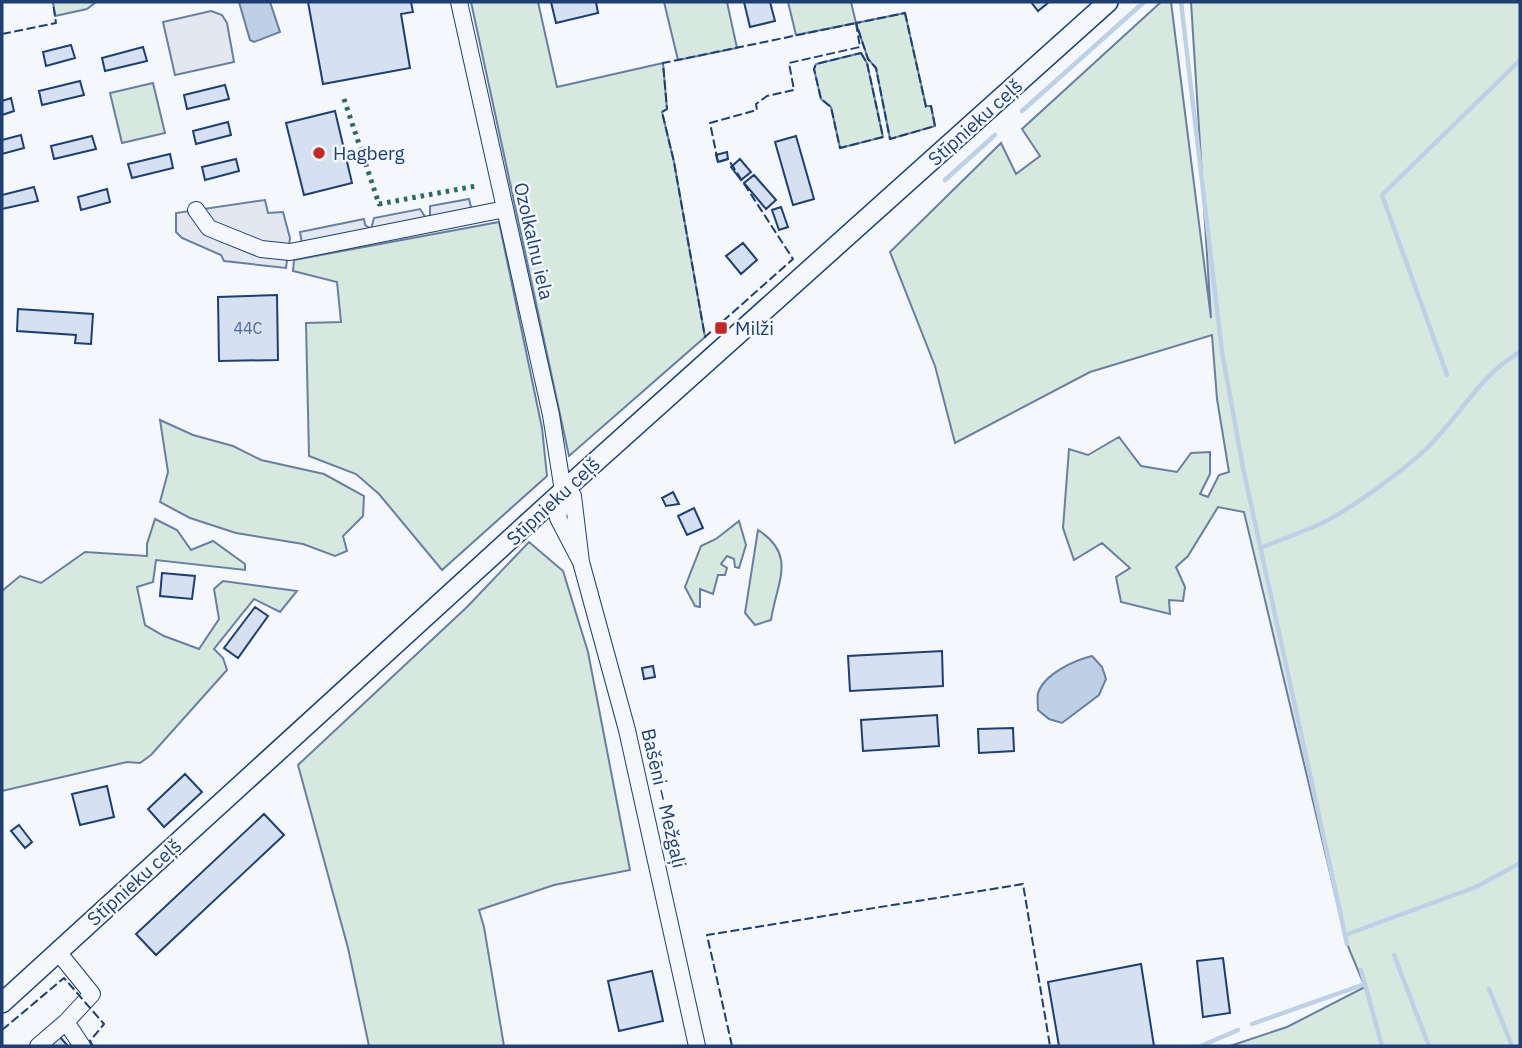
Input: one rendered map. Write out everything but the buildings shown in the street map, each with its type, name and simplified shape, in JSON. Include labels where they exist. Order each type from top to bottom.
[{"type":"main road","name":"Stīpnieku ceļš","points":[[2,1003],[563,491],[1108,2]]},
{"type":"street","name":"Ozolkalnu iela","points":[[459,2],[551,415],[563,491]]},
{"type":"street","points":[[196,210],[209,228],[261,248],[290,252],[505,209]]},
{"type":"street","name":"Bašēni – Mežgaļi","points":[[563,491],[573,496],[582,562],[627,730],[697,1046]]},
{"type":"street","points":[[38,1046],[92,994],[58,952]]},
{"type":"street","points":[[66,1021],[82,1046]]},
{"type":"shaded area","points":[[53,2],[96,2],[87,9],[55,16]]},
{"type":"shaded area","points":[[471,2],[538,2],[557,87],[663,63],[667,109],[662,112],[674,162],[705,337],[569,456]]},
{"type":"shaded area","points":[[664,2],[727,2],[737,48],[678,60]]},
{"type":"shaded area","points":[[788,2],[851,2],[856,23],[796,35]]},
{"type":"shaded area","points":[[1161,2],[1171,2],[1211,318],[1191,2],[1520,2],[1520,1046],[1230,1046],[1287,1027],[1365,987],[1347,944],[1244,512],[1218,507],[1188,556],[1176,567],[1185,587],[1183,601],[1169,600],[1170,614],[1121,602],[1116,577],[1130,568],[1102,543],[1074,560],[1063,528],[1069,449],[1088,455],[1119,437],[1141,466],[1177,472],[1191,453],[1210,452],[1210,474],[1200,494],[1208,497],[1219,475],[1229,472],[1217,399],[1212,335],[1090,372],[955,443],[935,366],[890,252],[1001,143],[1016,174],[1040,156],[1022,129]]},
{"type":"shaded area","points":[[211,11],[222,15],[227,23],[234,62],[175,75],[163,22]]},
{"type":"shaded area","points":[[905,13],[926,106],[931,106],[935,126],[890,139],[876,68],[868,59],[856,23]]},
{"type":"shaded area","points":[[861,53],[867,63],[883,137],[840,148],[831,107],[821,99],[814,69],[816,64]]},
{"type":"shaded area","points":[[153,83],[165,133],[122,143],[110,93]]},
{"type":"shaded area","points":[[469,199],[473,215],[303,249],[300,232],[364,219],[365,225],[371,229],[374,218],[420,209],[426,218],[430,215],[430,206]]},
{"type":"shaded area","points":[[265,200],[268,213],[283,212],[290,238],[286,268],[224,261],[221,255],[182,238],[176,232],[176,213]]},
{"type":"shaded area","points":[[499,222],[542,428],[547,476],[442,570],[379,494],[356,474],[309,456],[306,323],[341,322],[337,282],[293,271],[294,260]]},
{"type":"shaded area","points":[[160,420],[193,435],[233,446],[261,460],[324,474],[364,496],[363,516],[343,536],[347,551],[335,556],[303,544],[236,533],[190,518],[160,502],[168,472]]},
{"type":"shaded area","points":[[155,519],[177,530],[191,550],[213,541],[245,564],[245,570],[156,560],[153,582],[137,587],[145,625],[164,636],[199,649],[219,619],[214,589],[223,581],[297,591],[280,612],[254,599],[214,649],[223,658],[227,670],[151,755],[140,763],[127,762],[2,791],[2,591],[20,576],[41,583],[85,552],[147,556],[147,544]]},
{"type":"shaded area","points":[[739,521],[746,545],[739,568],[735,567],[734,559],[727,556],[721,564],[727,568],[725,575],[718,575],[713,594],[700,589],[700,607],[695,606],[685,587],[701,546],[716,539]]},
{"type":"shaded area","points":[[758,530],[778,550],[781,571],[771,620],[755,625],[745,613]]},
{"type":"shaded area","points":[[529,542],[563,571],[588,652],[630,870],[554,885],[479,910],[504,1046],[369,1046],[348,948],[298,765],[467,607]]},
{"type":"water","points":[[239,2],[270,2],[280,32],[254,42],[250,40]]},
{"type":"water","points":[[1092,656],[1102,667],[1106,679],[1099,695],[1062,723],[1049,719],[1038,710],[1038,693],[1053,674],[1069,664]]},
{"type":"waterway","points":[[1022,111],[1144,2]]},
{"type":"waterway","points":[[1181,2],[1222,352],[1243,468],[1347,944]]},
{"type":"waterway","points":[[1447,375],[1382,195],[1520,60]]},
{"type":"waterway","points":[[945,180],[995,135]]},
{"type":"waterway","points":[[1260,548],[1332,518],[1393,476],[1430,445],[1494,371],[1520,352]]},
{"type":"waterway","points":[[1345,935],[1476,887],[1520,863]]},
{"type":"waterway","points":[[1394,955],[1429,1046]]},
{"type":"waterway","points":[[1361,970],[1382,1046]]},
{"type":"waterway","points":[[1252,1024],[1365,984]]},
{"type":"waterway","points":[[1489,989],[1512,1046]]},
{"type":"waterway","points":[[1201,1046],[1238,1030]]},
{"type":"hedge","points":[[344,99],[379,204],[476,186]]},
{"type":"fence","points":[[2,34],[56,23],[53,2]]},
{"type":"fence","points":[[905,13],[926,107],[931,106],[935,126],[890,139],[876,68],[868,59],[856,23],[905,13]]},
{"type":"fence","points":[[856,23],[860,47],[789,63],[794,90],[767,96],[756,104],[757,110],[710,123],[718,162],[728,159],[793,259],[705,337],[674,162],[662,112],[667,109],[663,63],[856,23]]},
{"type":"fence","points":[[861,53],[867,63],[883,137],[840,148],[831,107],[821,99],[814,69],[816,64],[861,53]]},
{"type":"fence","points":[[732,1046],[707,935],[1023,884],[1050,1046]]},
{"type":"fence","points":[[2,1030],[64,978],[104,1024],[90,1041],[93,1046]]},
{"type":"place","name":"Hagberg","points":[[319,153]]},
{"type":"place","name":"Milži","points":[[721,328]]}]
